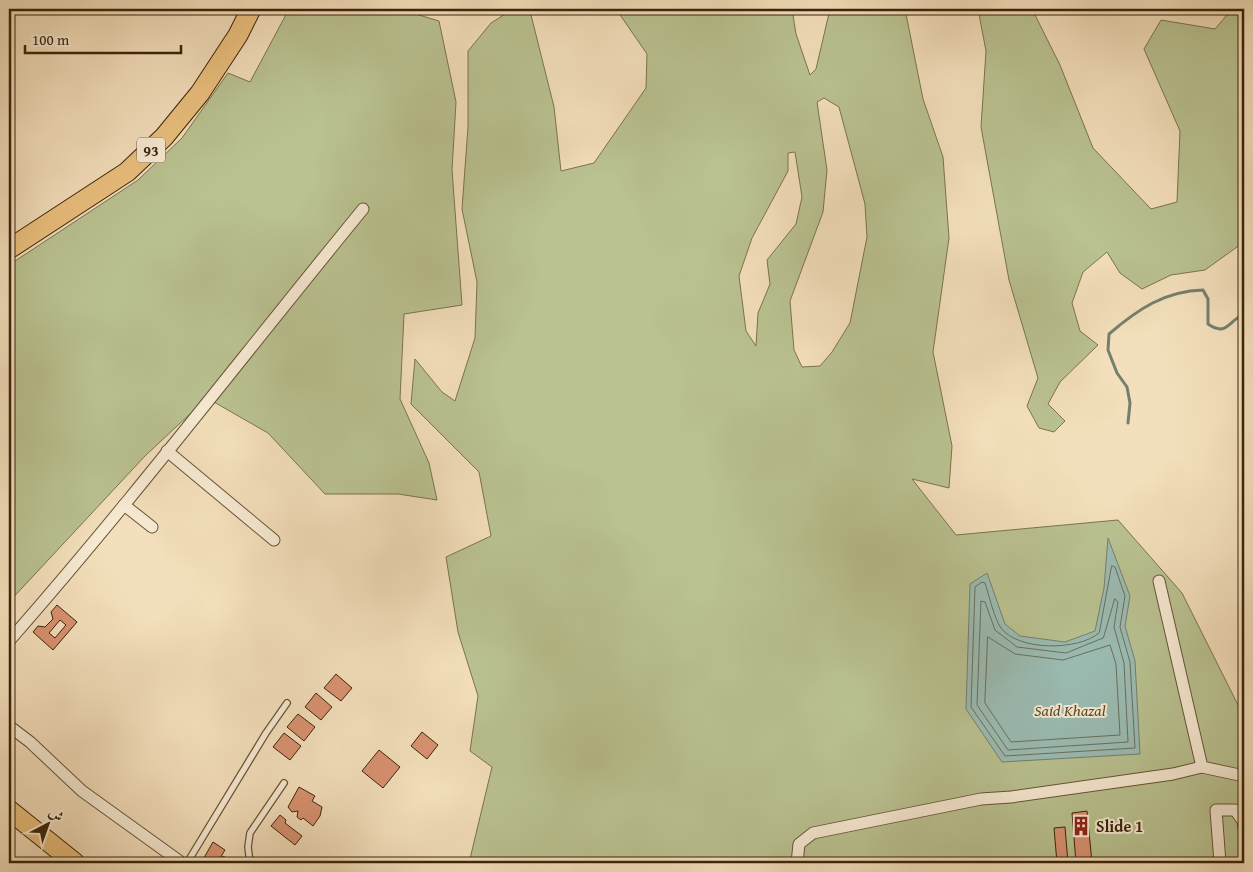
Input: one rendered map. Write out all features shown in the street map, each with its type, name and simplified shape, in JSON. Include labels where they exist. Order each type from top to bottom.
[{"type":"main road","name":"93","points":[[9,249],[127,172],[164,137],[200,93],[238,35],[251,9]]},
{"type":"main road","points":[[9,810],[75,863]]},
{"type":"street","points":[[9,640],[94,544],[363,209]]},
{"type":"street","points":[[167,451],[274,540]]},
{"type":"street","points":[[124,505],[152,527]]},
{"type":"street","points":[[1159,582],[1202,767]]},
{"type":"street","points":[[9,726],[30,742],[82,791],[164,852],[182,863]]},
{"type":"street","points":[[797,863],[799,844],[813,833],[981,799],[1011,797],[1173,774],[1202,767],[1244,776]]},
{"type":"street","points":[[1220,863],[1216,810],[1235,810],[1243,821],[1244,828]]},
{"type":"lane","points":[[188,863],[266,733],[287,703]]},
{"type":"lane","points":[[250,863],[248,846],[250,833],[284,783]]},
{"type":"green space","points":[[289,9],[399,9],[439,21],[456,102],[452,170],[462,305],[404,314],[400,399],[429,463],[437,500],[398,494],[325,494],[268,433],[207,398],[145,456],[9,602],[9,265],[138,180],[182,138],[228,73],[250,82]]},
{"type":"green space","name":"Said Khazal","points":[[513,9],[531,15],[554,107],[561,171],[594,163],[646,88],[647,54],[616,9],[792,9],[796,34],[810,75],[816,69],[830,9],[905,9],[923,99],[943,157],[949,238],[933,352],[952,446],[949,488],[912,479],[956,535],[1118,520],[1182,593],[1244,717],[1244,863],[469,863],[492,767],[470,751],[478,696],[458,632],[446,557],[491,536],[479,472],[411,404],[415,359],[442,392],[455,401],[475,338],[477,282],[462,209],[468,127],[468,51],[491,23]],"holes":[[[824,98],[839,107],[865,204],[867,237],[850,323],[832,352],[820,366],[802,367],[794,350],[790,301],[823,212],[827,170],[817,102]],[[795,152],[802,197],[796,224],[767,260],[770,284],[758,313],[756,346],[746,331],[739,276],[752,238],[788,171],[788,153]]]},
{"type":"green space","points":[[978,9],[1032,9],[1060,65],[1093,148],[1151,209],[1177,202],[1180,131],[1144,49],[1161,20],[1215,29],[1232,9],[1244,9],[1244,242],[1205,270],[1171,275],[1142,289],[1120,273],[1107,252],[1083,272],[1072,303],[1080,331],[1098,345],[1060,382],[1048,404],[1065,421],[1054,432],[1039,428],[1027,406],[1038,378],[1009,280],[981,127],[986,51]]},
{"type":"water","points":[[1108,538],[1130,596],[1125,626],[1135,661],[1140,754],[1002,762],[966,709],[970,584],[987,573],[1005,624],[1020,636],[1065,642],[1095,631],[1104,588]]},
{"type":"building","points":[[57,605],[77,622],[53,650],[33,632],[38,626],[45,627],[53,619],[51,612]],"holes":[[[60,620],[66,625],[55,638],[49,633]]]},
{"type":"building","points":[[336,674],[352,688],[341,701],[324,688]]},
{"type":"building","points":[[316,693],[332,707],[321,720],[305,707]]},
{"type":"building","points":[[298,714],[315,727],[304,741],[287,727]]},
{"type":"building","points":[[422,732],[438,745],[427,759],[411,746]]},
{"type":"building","points":[[284,733],[301,746],[290,760],[273,747]]},
{"type":"building","points":[[379,750],[400,767],[383,788],[362,771]]},
{"type":"building","points":[[299,787],[315,796],[312,801],[322,807],[320,816],[313,826],[303,818],[301,820],[297,817],[298,811],[292,812],[288,807]]},
{"type":"building","name":"Slide 1","points":[[1087,811],[1092,863],[1076,863],[1072,813]]},
{"type":"building","points":[[280,815],[286,820],[285,823],[302,836],[295,845],[271,826]]},
{"type":"building","points":[[1065,827],[1068,863],[1057,863],[1054,828]]},
{"type":"building","points":[[213,842],[225,850],[217,863],[201,863]]},
{"type":"waterway","points":[[1128,423],[1130,403],[1127,387],[1117,373],[1108,350],[1109,334],[1141,309],[1164,298],[1189,291],[1203,290],[1208,299],[1208,324],[1214,328],[1224,328],[1244,314]]},
{"type":"place","name":"Slide 1","points":[[1081,826]]}]
